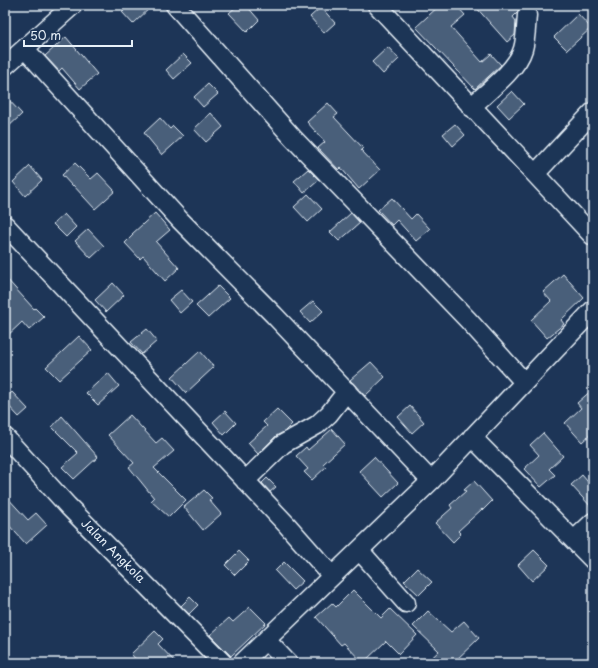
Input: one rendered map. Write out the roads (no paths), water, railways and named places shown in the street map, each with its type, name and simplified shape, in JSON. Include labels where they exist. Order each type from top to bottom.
[{"type":"street","points":[[5,66],[74,5]]},
{"type":"street","points":[[175,5],[293,138],[468,320],[524,382]]},
{"type":"street","points":[[377,5],[593,236]]},
{"type":"street","points":[[471,107],[505,75],[520,57],[523,49],[527,15]]},
{"type":"street","points":[[25,49],[180,220],[274,315],[431,481]]},
{"type":"street","points":[[535,174],[593,112]]},
{"type":"street","points":[[5,225],[287,525],[332,576]]},
{"type":"street","points":[[242,663],[431,481],[593,310]]},
{"type":"street","points":[[245,481],[283,444],[317,425],[329,414],[346,391]]},
{"type":"street","points":[[472,437],[593,560]]},
{"type":"street","name":"Jalan Angkola","points":[[5,438],[68,506],[223,663]]},
{"type":"street","points":[[574,540],[593,522]]},
{"type":"street","points":[[360,550],[406,603]]},
{"type":"street","points":[[266,640],[288,663]]}]
